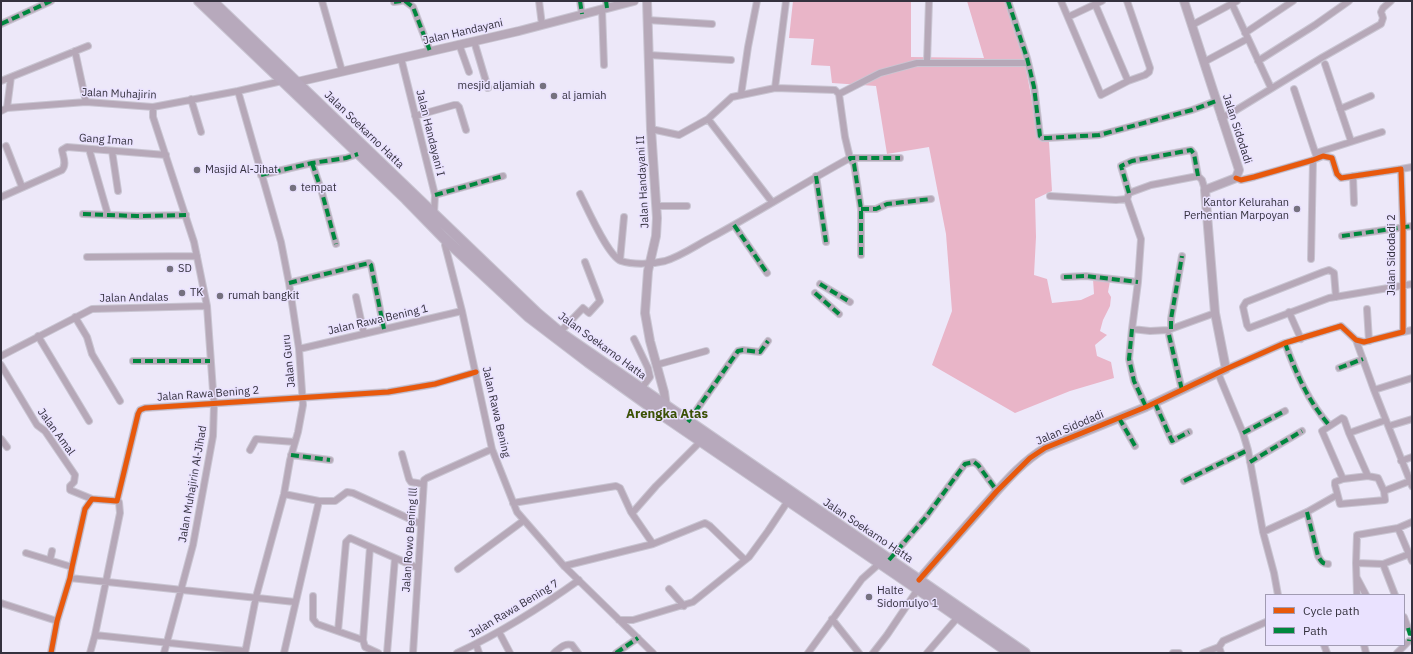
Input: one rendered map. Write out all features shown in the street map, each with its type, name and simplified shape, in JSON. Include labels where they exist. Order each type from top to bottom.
[{"type":"main road","name":"Jalan Soekarno Hatta","points":[[199,1],[529,317],[636,397],[701,440],[740,463],[885,562],[1024,653]]},
{"type":"main road","name":"Jalan Soekarno Hatta","points":[[212,1],[537,313],[560,332],[688,422],[788,500],[885,562]]},
{"type":"main road","name":"Jalan Soekarno Hatta","points":[[918,584],[958,617],[1010,653]]},
{"type":"street","points":[[1,24],[51,1]]},
{"type":"street","points":[[322,1],[342,71]]},
{"type":"street","points":[[406,1],[413,7],[430,51]]},
{"type":"street","points":[[539,1],[542,25]]},
{"type":"street","points":[[580,1],[582,14]]},
{"type":"street","name":"Jalan Handayani","points":[[296,82],[542,25],[605,6],[634,1]]},
{"type":"street","name":"Jalan Handayani II","points":[[647,1],[656,236],[649,265],[645,313],[650,341],[666,407]]},
{"type":"street","points":[[741,94],[757,1]]},
{"type":"street","points":[[775,88],[786,1]]},
{"type":"street","points":[[927,62],[929,1]]},
{"type":"street","points":[[1008,1],[1028,63],[1038,110],[1040,136],[1042,138],[1099,135],[1192,110],[1216,101]]},
{"type":"street","points":[[1061,1],[1101,95],[1149,72],[1150,68],[1127,1]]},
{"type":"street","points":[[1068,17],[1102,1]]},
{"type":"street","name":"Jalan Sidodadi","points":[[1184,1],[1239,170],[1239,175],[1236,178],[1205,190]]},
{"type":"street","points":[[1204,62],[1246,36],[1293,1]]},
{"type":"street","points":[[1258,61],[1315,25],[1349,1]]},
{"type":"street","points":[[1221,118],[1381,24],[1383,18],[1381,12],[1383,8],[1391,1]]},
{"type":"street","points":[[1192,25],[1234,3],[1246,36],[1271,88]]},
{"type":"street","points":[[1095,4],[1128,81]]},
{"type":"street","points":[[604,65],[605,6]]},
{"type":"street","points":[[648,20],[712,24]]},
{"type":"street","points":[[474,41],[488,88]]},
{"type":"street","points":[[459,44],[469,72]]},
{"type":"street","points":[[1,81],[88,46]]},
{"type":"street","points":[[75,52],[86,102]]},
{"type":"street","points":[[649,55],[731,60]]},
{"type":"street","name":"Jalan Handayani I","points":[[401,58],[435,195],[434,214]]},
{"type":"street","points":[[839,94],[880,73],[907,64],[927,62],[1028,63]]},
{"type":"street","points":[[1325,64],[1351,142]]},
{"type":"street","points":[[4,110],[11,77]]},
{"type":"street","name":"Jalan Muhajirin","points":[[4,110],[86,102],[153,107],[282,81]]},
{"type":"street","points":[[651,129],[679,135],[708,120],[732,97],[741,94],[775,88],[835,90],[839,94],[844,137],[850,158],[854,164],[860,209],[861,255]]},
{"type":"street","points":[[1294,89],[1315,157],[1310,259]]},
{"type":"street","name":"Jalan Guru","points":[[238,91],[281,242],[299,349],[303,405],[298,432],[291,455],[284,494],[256,597],[245,652]]},
{"type":"street","points":[[1340,109],[1370,96]]},
{"type":"street","points":[[191,99],[201,132]]},
{"type":"street","points":[[415,116],[457,105],[459,107],[466,130]]},
{"type":"street","name":"Jalan Muhajirin Al-Jihad","points":[[153,107],[153,114],[186,215],[197,256],[207,306],[214,405],[213,436],[193,545],[164,653]]},
{"type":"street","points":[[708,120],[772,202]]},
{"type":"street","points":[[1236,178],[1241,180],[1254,177],[1315,157],[1351,142],[1382,132]]},
{"type":"street","points":[[6,146],[22,187]]},
{"type":"street","name":"Gang Iman","points":[[1,197],[62,170],[65,167],[62,150],[63,148],[67,147],[166,155]]},
{"type":"street","points":[[89,149],[108,215]]},
{"type":"street","points":[[1146,407],[1134,381],[1129,359],[1138,282],[1141,239],[1121,166],[1132,161],[1191,150],[1194,154],[1198,176],[1202,180],[1205,190],[1215,313],[1226,369],[1285,343],[1341,326],[1356,340],[1411,484],[1384,491]]},
{"type":"street","points":[[112,151],[118,191]]},
{"type":"street","points":[[261,175],[312,163],[346,158],[358,154]]},
{"type":"street","points":[[1315,157],[1323,156],[1332,158],[1338,176],[1341,178],[1412,167]]},
{"type":"street","points":[[580,194],[610,252],[620,260],[649,265],[667,260],[734,225],[816,176],[850,158],[900,158]]},
{"type":"street","points":[[312,163],[321,189],[336,244]]},
{"type":"street","name":"Jalan Sidodadi 2","points":[[1401,169],[1403,227],[1402,332]]},
{"type":"street","points":[[435,195],[503,176]]},
{"type":"street","points":[[816,176],[826,242]]},
{"type":"street","points":[[1050,196],[1100,200],[1128,196],[1151,185],[1198,176]]},
{"type":"street","points":[[1353,176],[1354,203]]},
{"type":"street","points":[[860,209],[876,209],[886,204],[931,199]]},
{"type":"street","points":[[656,206],[687,206]]},
{"type":"street","points":[[83,214],[186,215]]},
{"type":"street","points":[[620,260],[624,217]]},
{"type":"street","points":[[734,225],[767,273]]},
{"type":"street","points":[[1342,236],[1412,226]]},
{"type":"street","name":"Jalan Rawa Bening","points":[[447,239],[445,245],[462,311],[492,449],[517,512],[523,521],[564,566],[653,653]]},
{"type":"street","points":[[87,257],[197,256]]},
{"type":"street","points":[[1182,256],[1170,332],[1182,390]]},
{"type":"street","points":[[560,332],[582,308],[589,313],[600,301],[585,262]]},
{"type":"street","points":[[289,283],[369,263],[371,265],[384,329]]},
{"type":"street","points":[[1336,297],[1334,273],[1329,270],[1246,302],[1243,307],[1248,328],[1289,312],[1336,297],[1412,284]]},
{"type":"street","points":[[1064,278],[1086,276],[1138,282]]},
{"type":"street","points":[[820,284],[850,302]]},
{"type":"street","points":[[815,293],[839,314]]},
{"type":"street","points":[[356,297],[364,334]]},
{"type":"street","name":"Jalan Andalas","points":[[1,356],[92,309],[207,306]]},
{"type":"street","points":[[1367,309],[1369,341]]},
{"type":"street","name":"Jalan Rawa Bening 1","points":[[299,349],[462,311]]},
{"type":"street","points":[[1289,312],[1301,339]]},
{"type":"street","points":[[1132,329],[1170,332],[1215,313]]},
{"type":"street","points":[[75,317],[87,337],[92,354],[120,401]]},
{"type":"street","points":[[1356,340],[1364,342],[1412,330]]},
{"type":"street","points":[[38,336],[89,421]]},
{"type":"street","points":[[634,339],[648,368],[650,377],[641,389]]},
{"type":"street","points":[[688,422],[738,351],[743,350],[760,352],[768,341]]},
{"type":"street","points":[[1285,343],[1302,386],[1319,413],[1329,425]]},
{"type":"street","points":[[656,365],[706,351]]},
{"type":"street","points":[[1339,368],[1363,359]]},
{"type":"street","points":[[133,361],[210,361]]},
{"type":"street","name":"Jalan Amal","points":[[1,365],[37,425],[44,431],[75,475],[74,482],[70,486],[70,490],[92,499]]},
{"type":"street","name":"Jalan Sidodadi","points":[[918,584],[997,490],[1030,458],[1045,448],[1146,407],[1226,369]]},
{"type":"street","name":"Jalan Rawa Bening 2","points":[[117,501],[138,414],[140,410],[145,408],[214,405],[388,392],[435,384],[476,372]]},
{"type":"street","points":[[1218,373],[1243,433],[1248,450],[1263,532],[1278,594]]},
{"type":"street","points":[[1374,390],[1412,378]]},
{"type":"street","points":[[1155,403],[1172,440],[1189,432]]},
{"type":"street","points":[[1243,433],[1285,411]]},
{"type":"street","points":[[1119,418],[1134,446]]},
{"type":"street","points":[[1343,479],[1322,432],[1323,429],[1342,418],[1344,419],[1349,434],[1368,476]]},
{"type":"street","points":[[1349,434],[1387,423],[1412,419]]},
{"type":"street","points":[[1250,462],[1302,431]]},
{"type":"street","points":[[250,450],[256,438],[295,442]]},
{"type":"street","points":[[1,439],[7,447]]},
{"type":"street","points":[[631,512],[634,511],[701,440]]},
{"type":"street","name":"Jalan Rowo Bening lll","points":[[413,653],[423,484],[427,478],[492,449]]},
{"type":"street","points":[[1184,481],[1248,450]]},
{"type":"street","points":[[402,454],[409,478],[412,482],[423,484]]},
{"type":"street","points":[[291,455],[330,460]]},
{"type":"street","points":[[1402,461],[1412,457]]},
{"type":"street","points":[[808,653],[862,579],[885,562],[926,517],[965,464],[974,462],[978,465],[987,479],[997,490]]},
{"type":"street","points":[[1368,476],[1378,478],[1384,491],[1385,500],[1340,504],[1334,483],[1343,479],[1368,476]]},
{"type":"street","points":[[513,503],[616,486],[620,488],[631,512],[653,544]]},
{"type":"street","points":[[284,494],[319,501],[335,501],[347,492],[352,493],[420,524]]},
{"type":"street","points":[[1263,532],[1307,512],[1337,495]]},
{"type":"street","points":[[51,653],[70,578],[85,509],[92,499],[117,501],[119,502],[120,513],[95,636],[90,653]]},
{"type":"street","points":[[619,620],[633,620],[684,606],[693,602],[749,557],[788,500]]},
{"type":"street","points":[[284,653],[319,501]]},
{"type":"street","points":[[1307,512],[1318,556],[1321,562],[1328,564]]},
{"type":"street","points":[[458,569],[523,521]]},
{"type":"street","points":[[1357,594],[1357,534],[1398,528],[1412,522]]},
{"type":"street","points":[[564,566],[653,544],[705,524],[710,526],[745,560]]},
{"type":"street","points":[[1398,528],[1411,553],[1412,561]]},
{"type":"street","points":[[338,631],[346,542],[350,538],[418,568]]},
{"type":"street","points":[[370,547],[363,640],[365,647],[378,653]]},
{"type":"street","points":[[50,560],[52,551]]},
{"type":"street","points":[[26,553],[72,567]]},
{"type":"street","points":[[1356,562],[1383,564],[1411,553]]},
{"type":"street","points":[[387,653],[395,558]]},
{"type":"street","points":[[1383,564],[1395,594]]},
{"type":"street","points":[[1356,577],[1366,594]]},
{"type":"street","points":[[70,578],[181,588],[295,602]]},
{"type":"street","name":"Jalan Rawa Bening 7","points":[[457,653],[499,632],[542,606],[579,580]]},
{"type":"street","points":[[873,653],[887,635],[918,584]]},
{"type":"street","points":[[669,588],[684,606]]},
{"type":"street","points":[[313,596],[314,622],[363,640]]},
{"type":"street","points":[[1,602],[58,621]]},
{"type":"street","points":[[927,653],[958,617]]},
{"type":"street","points":[[832,619],[859,653]]},
{"type":"street","points":[[1203,653],[1220,650],[1220,644],[1226,639],[1265,622]]},
{"type":"street","points":[[499,632],[510,653]]},
{"type":"street","points":[[95,636],[167,642],[245,652]]},
{"type":"street","points":[[616,653],[638,638]]},
{"type":"street","points":[[1405,645],[1409,641]]},
{"type":"street","points":[[476,644],[479,653]]},
{"type":"street","points":[[554,653],[564,645],[569,644],[572,644],[578,653]]},
{"type":"street","points":[[1173,653],[1179,653]]},
{"type":"shaded area","points":[[793,1],[911,1],[911,57],[984,58],[967,1],[1007,1],[1024,58],[1039,139],[1049,142],[1052,191],[1035,199],[1036,237],[1034,275],[1047,279],[1052,303],[1081,300],[1094,294],[1093,279],[1110,281],[1108,292],[1111,297],[1110,306],[1103,320],[1100,331],[1107,335],[1095,345],[1097,356],[1111,362],[1114,378],[1070,391],[1015,413],[932,365],[952,311],[946,234],[929,147],[887,154],[876,86],[832,83],[830,66],[811,65],[814,39],[789,38]]},
{"type":"marked path","points":[[1,24],[51,1]]},
{"type":"marked path","points":[[394,2],[401,1]]},
{"type":"marked path","points":[[405,1],[413,7],[430,51]]},
{"type":"marked path","points":[[580,1],[582,14]]},
{"type":"marked path","points":[[606,1],[607,8]]},
{"type":"marked path","points":[[1008,1],[1027,58],[1034,87],[1040,136],[1043,138],[1099,135],[1192,110],[1216,101]]},
{"type":"marked path","points":[[1129,193],[1121,166],[1132,161],[1191,150],[1194,154],[1198,176]]},
{"type":"marked path","points":[[261,175],[312,163],[346,158],[358,154]]},
{"type":"marked path","points":[[861,255],[861,209],[854,164],[850,158],[900,158]]},
{"type":"marked path","points":[[312,163],[321,189],[336,244]]},
{"type":"marked path","points":[[435,195],[503,176]]},
{"type":"marked path","points":[[816,176],[826,242]]},
{"type":"marked path","points":[[861,209],[876,209],[887,204],[931,199]]},
{"type":"marked path","points":[[83,214],[137,216],[186,215]]},
{"type":"marked path","points":[[734,225],[767,273]]},
{"type":"marked path","points":[[1342,236],[1412,226]]},
{"type":"marked path","points":[[1171,329],[1171,319],[1182,256]]},
{"type":"marked path","points":[[289,283],[369,263],[371,265],[384,329]]},
{"type":"marked path","points":[[1064,277],[1086,276],[1138,282]]},
{"type":"marked path","points":[[820,284],[850,302]]},
{"type":"marked path","points":[[815,293],[839,314]]},
{"type":"marked path","points":[[1132,329],[1129,359],[1134,381],[1146,407]]},
{"type":"marked path","points":[[1169,335],[1182,390]]},
{"type":"marked path","points":[[688,422],[738,351],[743,350],[760,352],[768,341]]},
{"type":"marked path","points":[[1285,343],[1303,386],[1329,425]]},
{"type":"marked path","points":[[1339,368],[1363,359]]},
{"type":"marked path","points":[[133,361],[210,361]]},
{"type":"marked path","points":[[1155,403],[1172,441],[1189,432]]},
{"type":"marked path","points":[[1243,433],[1285,411]]},
{"type":"marked path","points":[[1119,418],[1135,446]]},
{"type":"marked path","points":[[1250,462],[1302,431]]},
{"type":"marked path","points":[[1184,481],[1248,450]]},
{"type":"marked path","points":[[291,455],[330,460]]},
{"type":"marked path","points":[[889,560],[926,517],[965,464],[974,462],[978,465],[997,491]]},
{"type":"marked path","points":[[1307,512],[1318,556],[1323,563],[1328,564]]},
{"type":"marked path","points":[[1408,628],[1410,635],[1409,641]]},
{"type":"marked path","points":[[616,653],[638,638]]},
{"type":"cycle path","points":[[919,580],[997,491],[1030,458],[1045,448],[1146,407],[1285,343],[1341,326],[1356,340],[1364,342],[1403,332],[1403,227],[1401,169],[1341,178],[1337,174],[1332,158],[1323,156],[1254,177],[1241,180],[1236,178]]},
{"type":"cycle path","points":[[51,653],[57,621],[70,578],[85,509],[92,499],[117,501],[140,410],[145,408],[388,392],[435,384],[476,372]]},
{"type":"place","name":"mesjid aljamiah","points":[[543,86]]},
{"type":"place","name":"al jamiah","points":[[554,96]]},
{"type":"place","name":"Masjid Al-Jihat","points":[[197,170]]},
{"type":"place","name":"tempat","points":[[293,188]]},
{"type":"place","name":"Kantor Kelurahan Perhentian Marpoyan","points":[[1297,209]]},
{"type":"place","name":"SD","points":[[170,269]]},
{"type":"place","name":"TK","points":[[182,293]]},
{"type":"place","name":"rumah bangkit","points":[[220,296]]},
{"type":"place","name":"Halte Sidomulyo 1","points":[[869,597]]},
{"type":"district","name":"Arengka Atas","points":[[667,414]]}]
